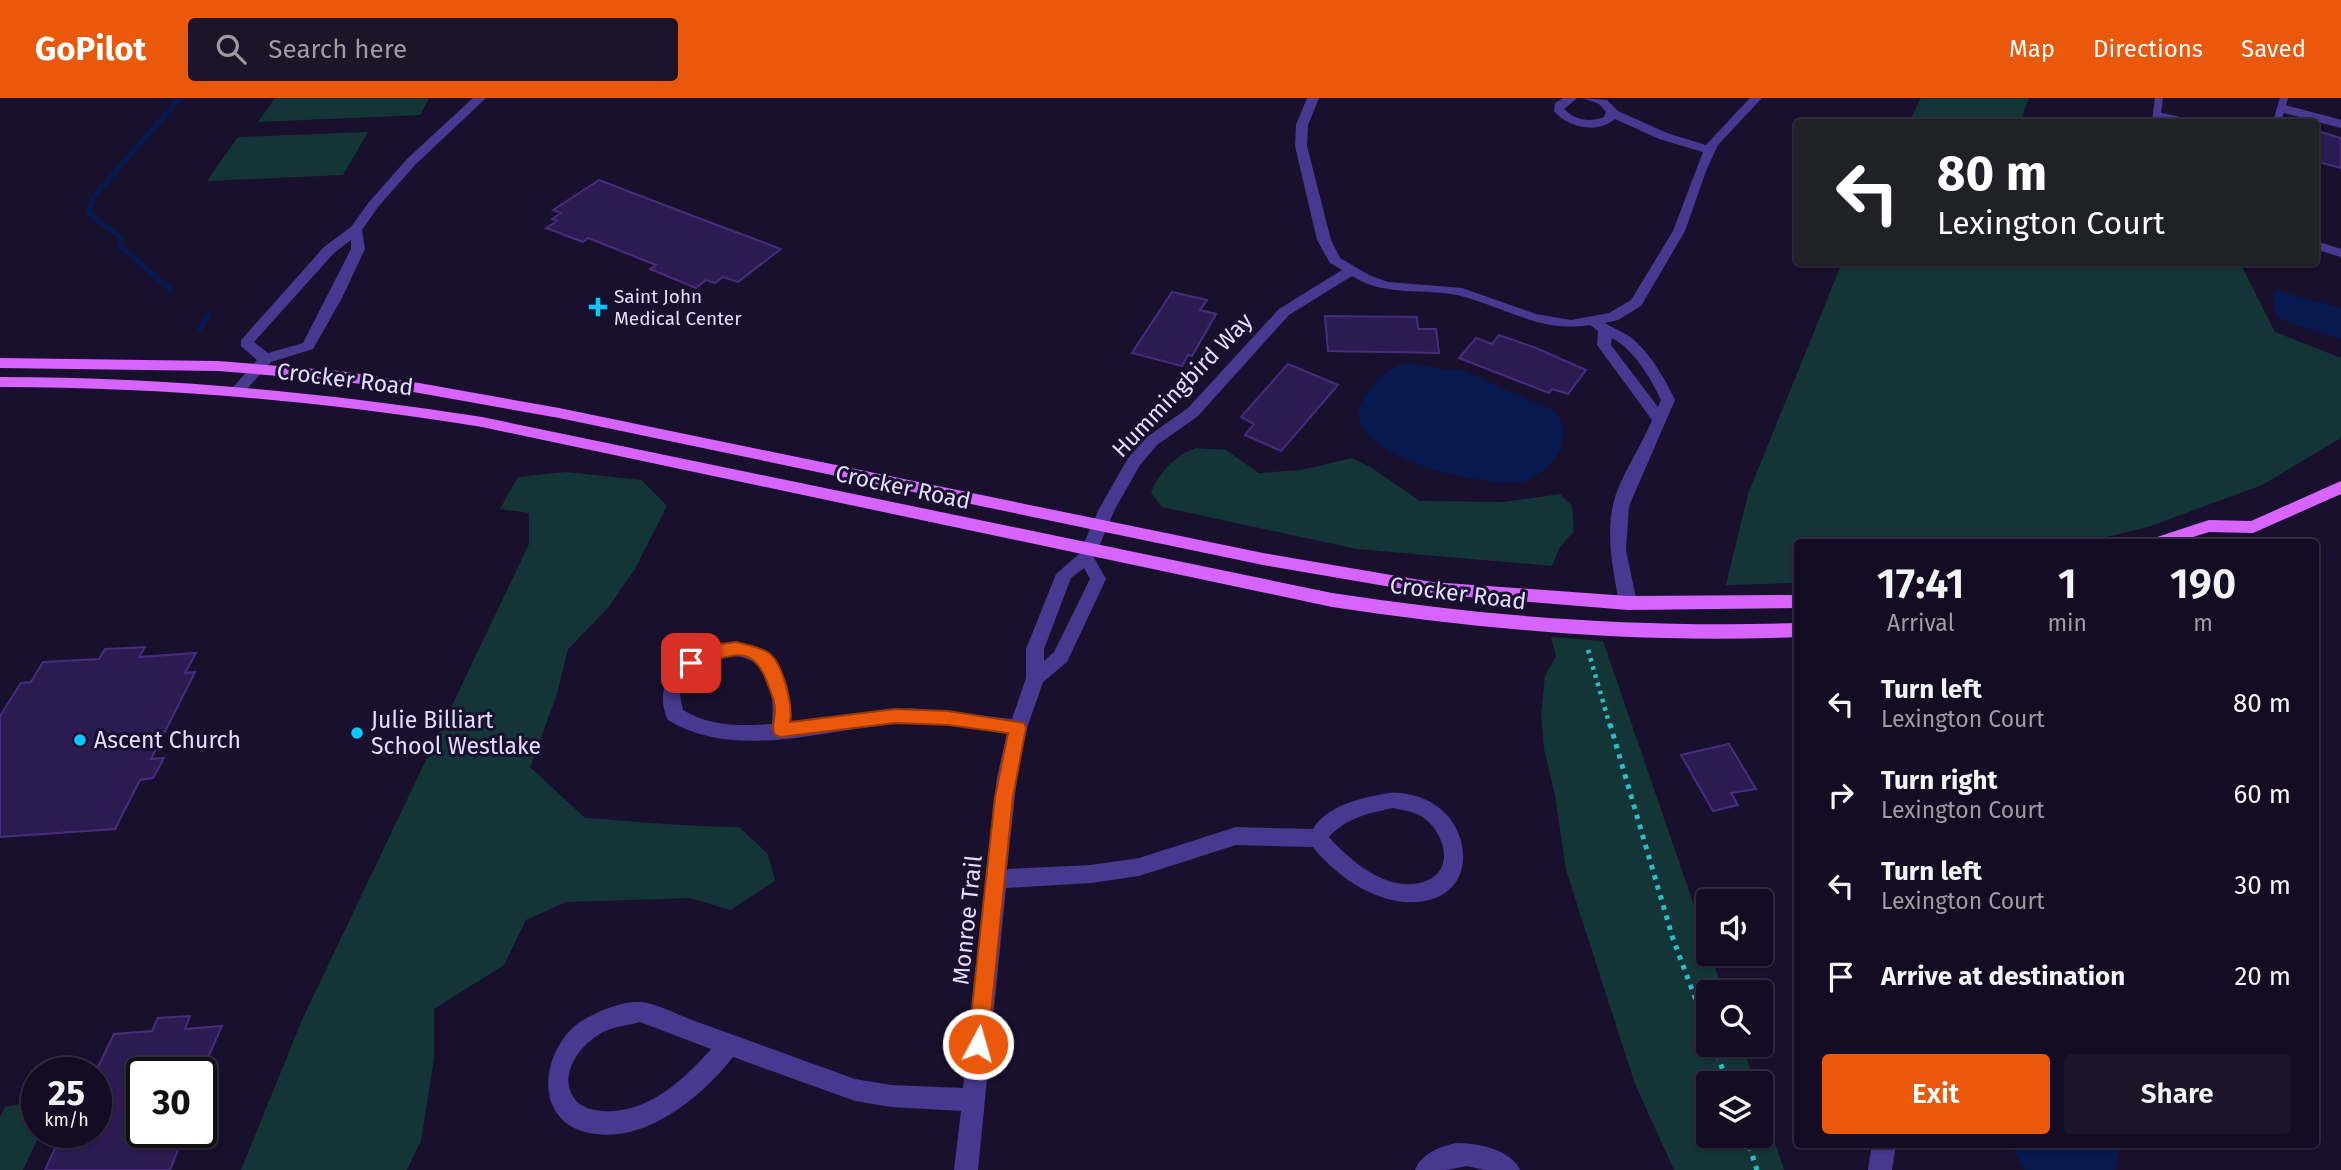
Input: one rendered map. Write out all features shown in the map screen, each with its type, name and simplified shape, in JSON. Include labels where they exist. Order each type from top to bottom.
[{"type":"main road","name":"Crocker Road","points":[[0,363],[262,364],[340,376],[498,401],[1304,567],[1432,588],[1628,603],[1794,602]]},
{"type":"main road","name":"Crocker Road","points":[[0,382],[195,386],[392,407],[482,422],[1088,553],[1332,600],[1448,616],[1560,627],[1635,631],[1794,630]]},
{"type":"main road","points":[[2239,539],[2253,527],[2341,487]]},
{"type":"main road","points":[[2169,539],[2209,526],[2253,527]]},
{"type":"street","points":[[262,364],[246,343],[329,250],[356,230],[373,205],[412,161],[480,98]]},
{"type":"street","points":[[1313,98],[1302,124],[1302,151],[1326,246],[1335,260],[1351,271],[1386,286],[1462,292],[1546,321],[1600,327],[1627,341],[1657,379],[1668,400],[1658,418],[1654,435],[1625,492],[1620,514],[1618,550],[1628,603]]},
{"type":"street","points":[[1571,98],[1563,101],[1558,109],[1572,121],[1596,124],[1609,119],[1612,113]]},
{"type":"street","points":[[1589,98],[1602,102],[1612,113],[1663,136],[1710,150]]},
{"type":"street","points":[[1600,327],[1622,314],[1642,295],[1679,231],[1710,150],[1719,135],[1756,98]]},
{"type":"street","points":[[239,389],[262,364],[307,346],[313,338],[358,249],[356,230]]},
{"type":"street","name":"Hummingbird Way","points":[[1100,525],[1125,475],[1142,451],[1193,412],[1284,312],[1351,271]]},
{"type":"street","points":[[1600,327],[1604,345],[1634,385],[1640,400],[1658,418]]},
{"type":"street","name":"Monroe Trail","points":[[966,1170],[1004,797],[1018,728],[1035,678],[1035,649],[1064,574],[1088,553],[1100,525]]},
{"type":"street","name":"Monroe Trail","points":[[1035,678],[1060,657],[1098,579],[1088,553]]},
{"type":"street","points":[[781,730],[784,709],[781,698],[767,661],[760,655],[736,649],[702,656],[681,673],[674,684],[670,705],[682,723],[693,728],[719,732],[781,730],[895,716],[948,718],[1018,728]]},
{"type":"street","points":[[995,879],[1091,874],[1139,867],[1236,836],[1318,838],[1341,863],[1364,879],[1400,894],[1426,893],[1439,887],[1448,878],[1454,865],[1454,839],[1441,818],[1418,803],[1406,800],[1378,803],[1338,816],[1329,821],[1318,838]]},
{"type":"street","points":[[728,1045],[716,1061],[686,1090],[636,1125],[616,1132],[584,1132],[572,1124],[558,1102],[558,1076],[563,1059],[589,1030],[615,1016],[640,1013],[855,1090],[891,1097],[973,1100]]},
{"type":"street","points":[[1880,1170],[1883,1148]]},
{"type":"street","points":[[1427,1170],[1450,1155],[1467,1154],[1489,1158],[1508,1170]]},
{"type":"lane","points":[[2157,119],[2159,98]]},
{"type":"lane","points":[[2278,119],[2284,98]]},
{"type":"lane","points":[[2281,108],[2341,124]]},
{"type":"lane","points":[[2319,246],[2341,253]]},
{"type":"path","points":[[1588,650],[1673,939],[1696,1000]]},
{"type":"path","points":[[1750,1148],[1757,1170]]},
{"type":"green space","points":[[275,98],[429,98],[420,115],[258,122]]},
{"type":"green space","points":[[1921,98],[2029,98],[2021,119],[1910,119]]},
{"type":"green space","points":[[368,132],[343,175],[207,181],[238,137]]},
{"type":"green space","points":[[1841,266],[2242,266],[2275,332],[2341,358],[2341,438],[2262,485],[2151,526],[2098,539],[1794,539],[1794,583],[1726,585],[1748,494]]},
{"type":"green space","points":[[1196,448],[1226,450],[1259,473],[1301,470],[1352,458],[1372,468],[1420,501],[1504,502],[1560,494],[1572,506],[1574,531],[1560,547],[1552,566],[1357,549],[1162,507],[1151,493],[1159,478],[1174,460]]},
{"type":"green space","points":[[566,472],[641,480],[667,506],[635,569],[608,608],[568,649],[557,694],[530,767],[585,818],[739,827],[768,854],[775,881],[730,910],[690,898],[566,902],[526,920],[504,965],[434,1009],[434,1059],[421,1141],[407,1170],[241,1170],[302,1020],[529,544],[529,513],[500,509],[518,477]]},
{"type":"green space","points":[[1551,637],[1603,641],[1696,911],[1696,966],[1714,966],[1720,980],[1696,980],[1696,1057],[1746,1057],[1751,1071],[1696,1071],[1696,1148],[1773,1148],[1773,1137],[1784,1170],[1674,1170],[1635,1084],[1566,870],[1555,795],[1544,749],[1541,714],[1545,676],[1556,656]]},
{"type":"green space","points":[[21,1104],[21,1148],[33,1148],[23,1170],[0,1170],[0,1117],[5,1107]]},
{"type":"shaded area","points":[[2279,291],[2341,308],[2341,339],[2290,323],[2275,315],[2273,292]]},
{"type":"shaded area","points":[[1410,363],[1445,370],[1462,370],[1552,410],[1559,417],[1563,429],[1557,456],[1527,480],[1503,483],[1446,473],[1388,451],[1368,435],[1359,418],[1364,398],[1390,371]]},
{"type":"shaded area","points":[[2013,1148],[2119,1148],[2116,1170],[2025,1170]]},
{"type":"building","points":[[2319,131],[2341,138],[2341,168],[2319,162]]},
{"type":"building","points":[[599,180],[781,249],[738,282],[723,277],[715,283],[706,280],[696,288],[650,269],[656,265],[588,238],[583,242],[546,228],[557,221],[552,219],[561,213],[553,210]]},
{"type":"building","points":[[1172,292],[1207,300],[1200,310],[1216,314],[1192,356],[1188,355],[1182,366],[1132,353]]},
{"type":"building","points":[[1325,316],[1417,317],[1418,329],[1436,329],[1439,353],[1328,351]]},
{"type":"building","points":[[1499,335],[1586,370],[1568,394],[1552,389],[1549,393],[1459,358],[1476,338],[1492,344]]},
{"type":"building","points":[[1288,364],[1338,385],[1281,451],[1245,435],[1254,424],[1241,417]]},
{"type":"building","points":[[145,647],[139,657],[196,653],[185,673],[195,672],[151,759],[164,758],[153,778],[140,780],[115,829],[0,837],[0,716],[21,683],[31,682],[43,662],[99,659],[105,649]]},
{"type":"building","points":[[1729,744],[1756,789],[1731,793],[1738,805],[1713,811],[1681,755]]},
{"type":"building","points":[[190,1016],[185,1029],[222,1026],[208,1057],[126,1057],[126,1148],[179,1148],[170,1170],[45,1170],[55,1148],[112,1148],[112,1057],[103,1057],[114,1034],[152,1031],[158,1018]]},
{"type":"waterway","points":[[171,290],[119,245],[122,239],[88,212],[94,196],[180,98]]},
{"type":"waterway","points":[[200,329],[209,314]]},
{"type":"place","name":"Saint John Medical Center","points":[[598,307]]},
{"type":"place","name":"Julie Billiart School Westlake","points":[[357,733]]},
{"type":"place","name":"Ascent Church","points":[[80,740]]},
{"type":"route","points":[[691,663],[720,650],[748,650],[760,655],[767,661],[781,698],[784,709],[781,730],[895,716],[948,718],[1018,728],[1004,797],[978,1044]]}]
